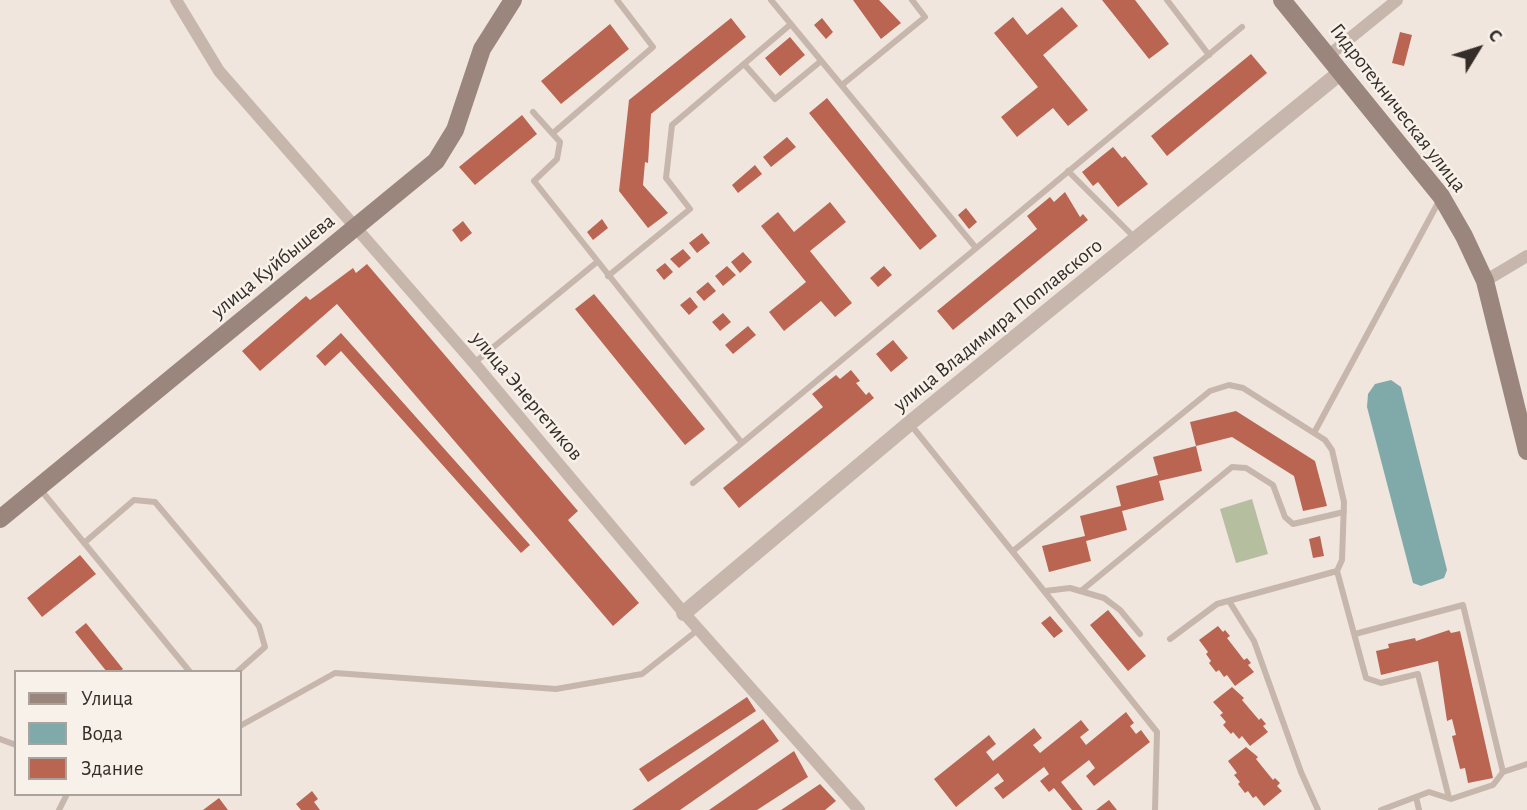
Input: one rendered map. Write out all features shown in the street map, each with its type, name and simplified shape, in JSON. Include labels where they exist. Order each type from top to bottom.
[{"type":"main road","name":"улица Куйбышева","points":[[0,519],[422,174],[447,145],[455,130],[482,49],[513,0]]},
{"type":"main road","name":"Гидротехническая улица","points":[[1282,0],[1441,196],[1464,236],[1485,281],[1527,451]]},
{"type":"street","name":"улица Энергетиков","points":[[176,0],[219,71],[474,363],[684,613],[859,810]]},
{"type":"street","points":[[1328,56],[1397,0]]},
{"type":"street","name":"улица Владимира Поплавского","points":[[684,613],[910,424],[1342,72]]},
{"type":"street","points":[[1485,281],[1527,256]]},
{"type":"lane","points":[[553,133],[653,47],[617,0]]},
{"type":"lane","points":[[771,0],[976,248]]},
{"type":"lane","points":[[842,85],[925,17],[912,0]]},
{"type":"lane","points":[[1167,0],[1209,55]]},
{"type":"lane","points":[[608,275],[690,209],[666,178],[672,125],[791,24]]},
{"type":"lane","points":[[693,482],[1242,27]]},
{"type":"lane","points":[[744,64],[775,99],[821,61]]},
{"type":"lane","points":[[533,112],[560,142],[557,159],[534,181],[742,443]]},
{"type":"lane","points":[[1069,171],[1136,240]]},
{"type":"lane","points":[[1314,433],[1441,196]]},
{"type":"lane","points":[[474,363],[597,262]]},
{"type":"lane","points":[[1013,551],[1215,388],[1228,385],[1243,388],[1329,444],[1335,457],[1344,512],[1342,560],[1337,571],[1366,678],[1381,683],[1418,674],[1450,798]]},
{"type":"lane","points":[[910,424],[1157,732],[1155,810]]},
{"type":"lane","points":[[1081,590],[1232,467],[1246,468],[1273,485],[1285,516],[1293,524],[1344,512]]},
{"type":"lane","points":[[39,487],[188,670]]},
{"type":"lane","points":[[84,543],[134,500],[155,502],[259,626],[265,647],[239,670]]},
{"type":"lane","points":[[1170,639],[1217,604],[1337,571]]},
{"type":"lane","points":[[1045,592],[1064,588],[1081,590],[1109,601],[1140,634]]},
{"type":"lane","points":[[1229,601],[1254,641],[1318,810]]},
{"type":"lane","points":[[1355,634],[1463,605],[1503,772]]},
{"type":"lane","points":[[242,725],[335,673],[556,689],[642,674],[699,629]]},
{"type":"lane","points":[[1381,810],[1429,792],[1450,798],[1493,785],[1503,772],[1527,764]]},
{"type":"lane","points":[[1416,797],[1419,810]]},
{"type":"green space","points":[[1252,499],[1268,554],[1236,563],[1220,509]]},
{"type":"water","points":[[1391,380],[1401,387],[1447,570],[1444,578],[1421,586],[1413,583],[1367,407],[1368,394],[1375,384]]},
{"type":"building","points":[[853,0],[879,0],[901,23],[881,39]]},
{"type":"building","points":[[1102,0],[1135,0],[1169,44],[1149,59]]},
{"type":"building","points":[[1062,7],[1078,26],[1043,55],[1088,110],[1068,126],[1053,108],[1017,137],[1001,117],[1038,87],[994,33],[1013,17],[1027,35]]},
{"type":"building","points":[[731,18],[746,37],[651,114],[648,163],[645,162],[643,185],[668,213],[648,228],[619,191],[629,100]]},
{"type":"building","points":[[822,18],[833,32],[826,39],[814,25]]},
{"type":"building","points":[[610,24],[629,49],[561,104],[541,81]]},
{"type":"building","points":[[1400,32],[1412,35],[1404,66],[1392,63]]},
{"type":"building","points":[[790,37],[805,55],[780,76],[765,58]]},
{"type":"building","points":[[1251,54],[1267,73],[1167,156],[1151,136]]},
{"type":"building","points":[[827,98],[937,236],[920,250],[809,113]]},
{"type":"building","points":[[522,115],[537,134],[475,185],[459,167]]},
{"type":"building","points":[[787,137],[796,147],[771,167],[763,157]]},
{"type":"building","points":[[1113,147],[1122,158],[1125,156],[1148,184],[1118,207],[1098,182],[1093,186],[1082,172]]},
{"type":"building","points":[[755,165],[762,174],[738,193],[732,185]]},
{"type":"building","points":[[1065,192],[1080,217],[1083,214],[1088,220],[953,330],[937,311],[1037,229],[1027,216],[1050,197],[1054,202]]},
{"type":"building","points":[[830,202],[846,222],[810,251],[852,303],[835,317],[821,301],[784,331],[769,312],[806,282],[761,226],[778,212],[794,232]]},
{"type":"building","points":[[966,208],[977,222],[969,229],[958,215]]},
{"type":"building","points":[[602,219],[608,228],[593,240],[587,232]]},
{"type":"building","points":[[463,221],[472,233],[461,242],[452,230]]},
{"type":"building","points":[[702,233],[710,243],[697,253],[689,243]]},
{"type":"building","points":[[683,249],[691,258],[679,268],[670,259]]},
{"type":"building","points":[[743,252],[752,262],[740,273],[731,262]]},
{"type":"building","points":[[665,263],[673,272],[664,280],[656,270]]},
{"type":"building","points":[[367,264],[578,511],[568,520],[639,603],[613,626],[337,304],[260,371],[242,351],[306,296],[310,300],[353,268],[356,273]]},
{"type":"building","points":[[727,266],[736,275],[723,286],[715,276]]},
{"type":"building","points":[[884,266],[892,275],[878,287],[870,278]]},
{"type":"building","points":[[708,282],[716,291],[704,301],[696,292]]},
{"type":"building","points":[[594,294],[705,429],[685,445],[575,309]]},
{"type":"building","points":[[690,297],[698,307],[689,315],[680,305]]},
{"type":"building","points":[[723,313],[731,322],[720,331],[712,322]]},
{"type":"building","points":[[748,326],[756,335],[733,354],[725,345]]},
{"type":"building","points":[[341,333],[530,545],[521,553],[341,351],[325,366],[316,356]]},
{"type":"building","points":[[893,340],[908,358],[891,372],[876,354]]},
{"type":"building","points":[[851,370],[860,381],[856,383],[866,395],[869,392],[874,398],[739,508],[723,488],[823,407],[812,394],[836,375],[840,379]]},
{"type":"building","points":[[1236,411],[1315,461],[1327,506],[1303,511],[1294,476],[1232,437],[1196,446],[1190,422]]},
{"type":"building","points":[[1196,446],[1202,471],[1159,481],[1164,500],[1122,511],[1127,530],[1086,541],[1091,561],[1049,572],[1042,546],[1085,536],[1080,516],[1121,506],[1116,486],[1158,475],[1153,457]]},
{"type":"building","points":[[1320,536],[1324,556],[1313,558],[1309,539]]},
{"type":"building","points":[[80,555],[96,574],[42,617],[27,598]]},
{"type":"building","points":[[1108,610],[1146,656],[1128,671],[1090,625]]},
{"type":"building","points":[[1050,616],[1063,631],[1054,638],[1041,623]]},
{"type":"building","points":[[86,623],[123,669],[105,670],[75,632]]},
{"type":"building","points":[[1218,626],[1230,636],[1227,638],[1244,660],[1247,658],[1251,663],[1248,665],[1254,672],[1235,686],[1227,675],[1224,677],[1219,670],[1216,672],[1209,663],[1211,661],[1206,654],[1208,652],[1199,640]]},
{"type":"building","points":[[1449,630],[1451,633],[1460,631],[1493,778],[1468,783],[1465,768],[1460,769],[1452,736],[1456,735],[1452,719],[1447,721],[1438,661],[1381,675],[1376,651],[1389,648],[1388,644],[1415,638],[1416,641]]},
{"type":"building","points":[[1232,687],[1244,698],[1242,700],[1259,720],[1261,718],[1266,724],[1263,726],[1268,732],[1250,746],[1242,736],[1239,739],[1223,725],[1226,722],[1220,715],[1223,713],[1213,702]]},
{"type":"building","points":[[747,697],[756,711],[648,782],[639,769]]},
{"type":"building","points":[[1126,712],[1134,723],[1130,726],[1136,734],[1141,730],[1150,742],[1094,786],[1086,776],[1095,768],[1089,760],[1061,782],[1083,810],[1072,810],[1054,788],[1049,792],[1040,781],[1049,774],[1044,767],[1003,799],[994,788],[1004,781],[998,773],[956,807],[934,779],[989,735],[996,744],[986,752],[993,761],[1034,728],[1042,738],[1033,745],[1040,753],[1081,720],[1089,730],[1080,737],[1086,745]]},
{"type":"building","points":[[763,719],[779,741],[680,810],[632,810]]},
{"type":"building","points":[[1246,747],[1258,757],[1256,759],[1273,780],[1275,778],[1280,783],[1277,786],[1282,791],[1264,806],[1256,796],[1253,798],[1248,791],[1245,793],[1234,775],[1237,773],[1228,761]]},
{"type":"building","points":[[794,751],[808,777],[757,810],[709,810]]},
{"type":"building","points":[[820,784],[836,801],[825,810],[781,810]]},
{"type":"building","points":[[312,791],[318,799],[314,802],[320,810],[301,810],[296,804]]},
{"type":"building","points":[[219,798],[228,810],[203,810]]},
{"type":"building","points":[[1109,800],[1117,810],[1096,810]]}]
